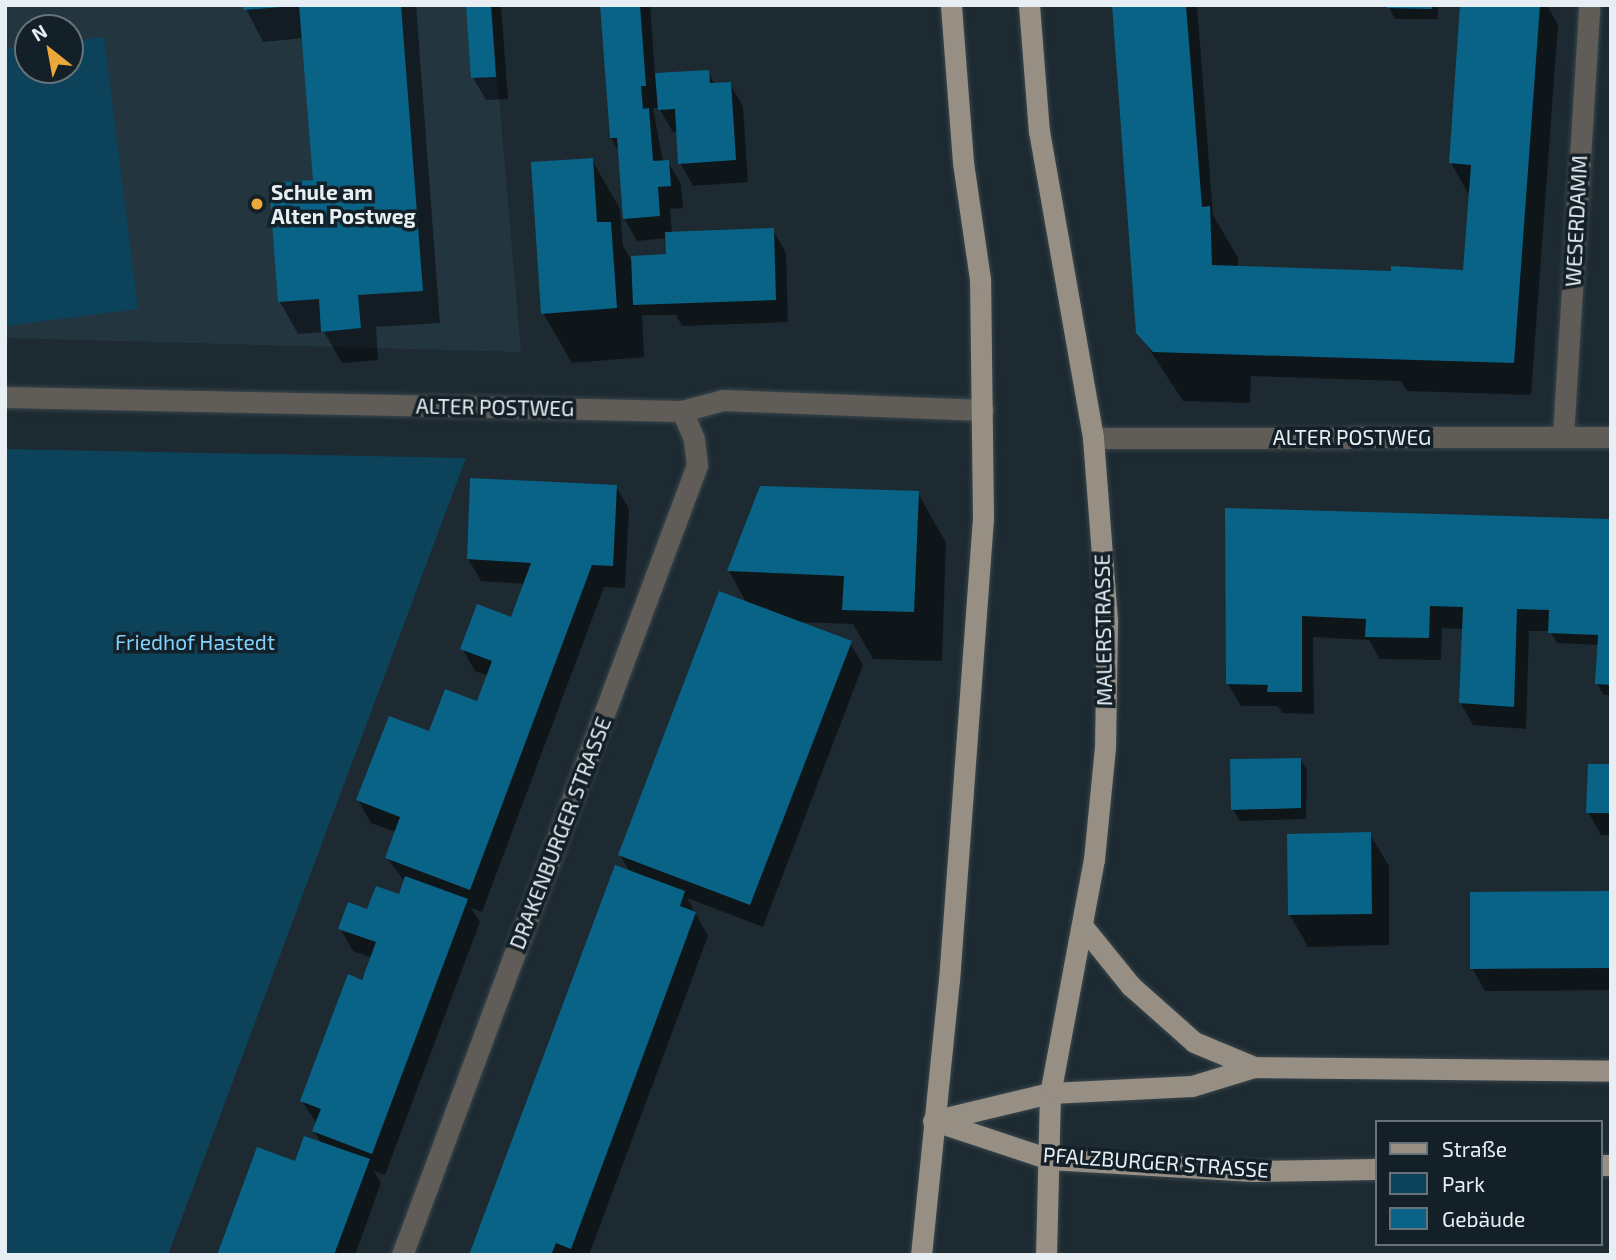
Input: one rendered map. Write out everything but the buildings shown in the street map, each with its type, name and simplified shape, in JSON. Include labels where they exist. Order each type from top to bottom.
[{"type":"main road","points":[[921,1255],[974,676],[983,518],[979,279],[963,162],[951,5]]},
{"type":"main road","name":"MALERSTRASSE","points":[[1029,5],[1039,131],[1093,438],[1107,622],[1105,747],[1084,928],[1050,1093],[1046,1255]]},
{"type":"main road","points":[[1084,928],[1131,986],[1194,1042],[1254,1067]]},
{"type":"main road","points":[[933,1121],[1050,1093],[1192,1086],[1254,1067],[1611,1071]]},
{"type":"main road","name":"PFALZBURGER STRASSE","points":[[933,1121],[1049,1159],[1253,1171],[1374,1169]]},
{"type":"street","name":"WESERDAMM","points":[[1563,436],[1590,5]]},
{"type":"street","name":"ALTER POSTWEG","points":[[5,397],[681,411],[723,400],[983,410]]},
{"type":"street","name":"DRAKENBURGER STRASSE","points":[[402,1255],[697,466],[694,439],[681,411]]},
{"type":"street","name":"ALTER POSTWEG","points":[[1093,438],[1611,438]]},
{"type":"shaded area","name":"Schule am Alten Postweg","points":[[5,5],[491,5],[521,352],[5,338]]},
{"type":"green space","points":[[104,37],[138,309],[5,326],[5,49],[14,48],[14,84],[84,84],[84,39]]},
{"type":"green space","name":"Friedhof Hastedt","points":[[5,449],[466,458],[168,1255],[5,1255]]},
{"type":"place","name":"Schule am Alten Postweg","points":[[257,204]]}]
